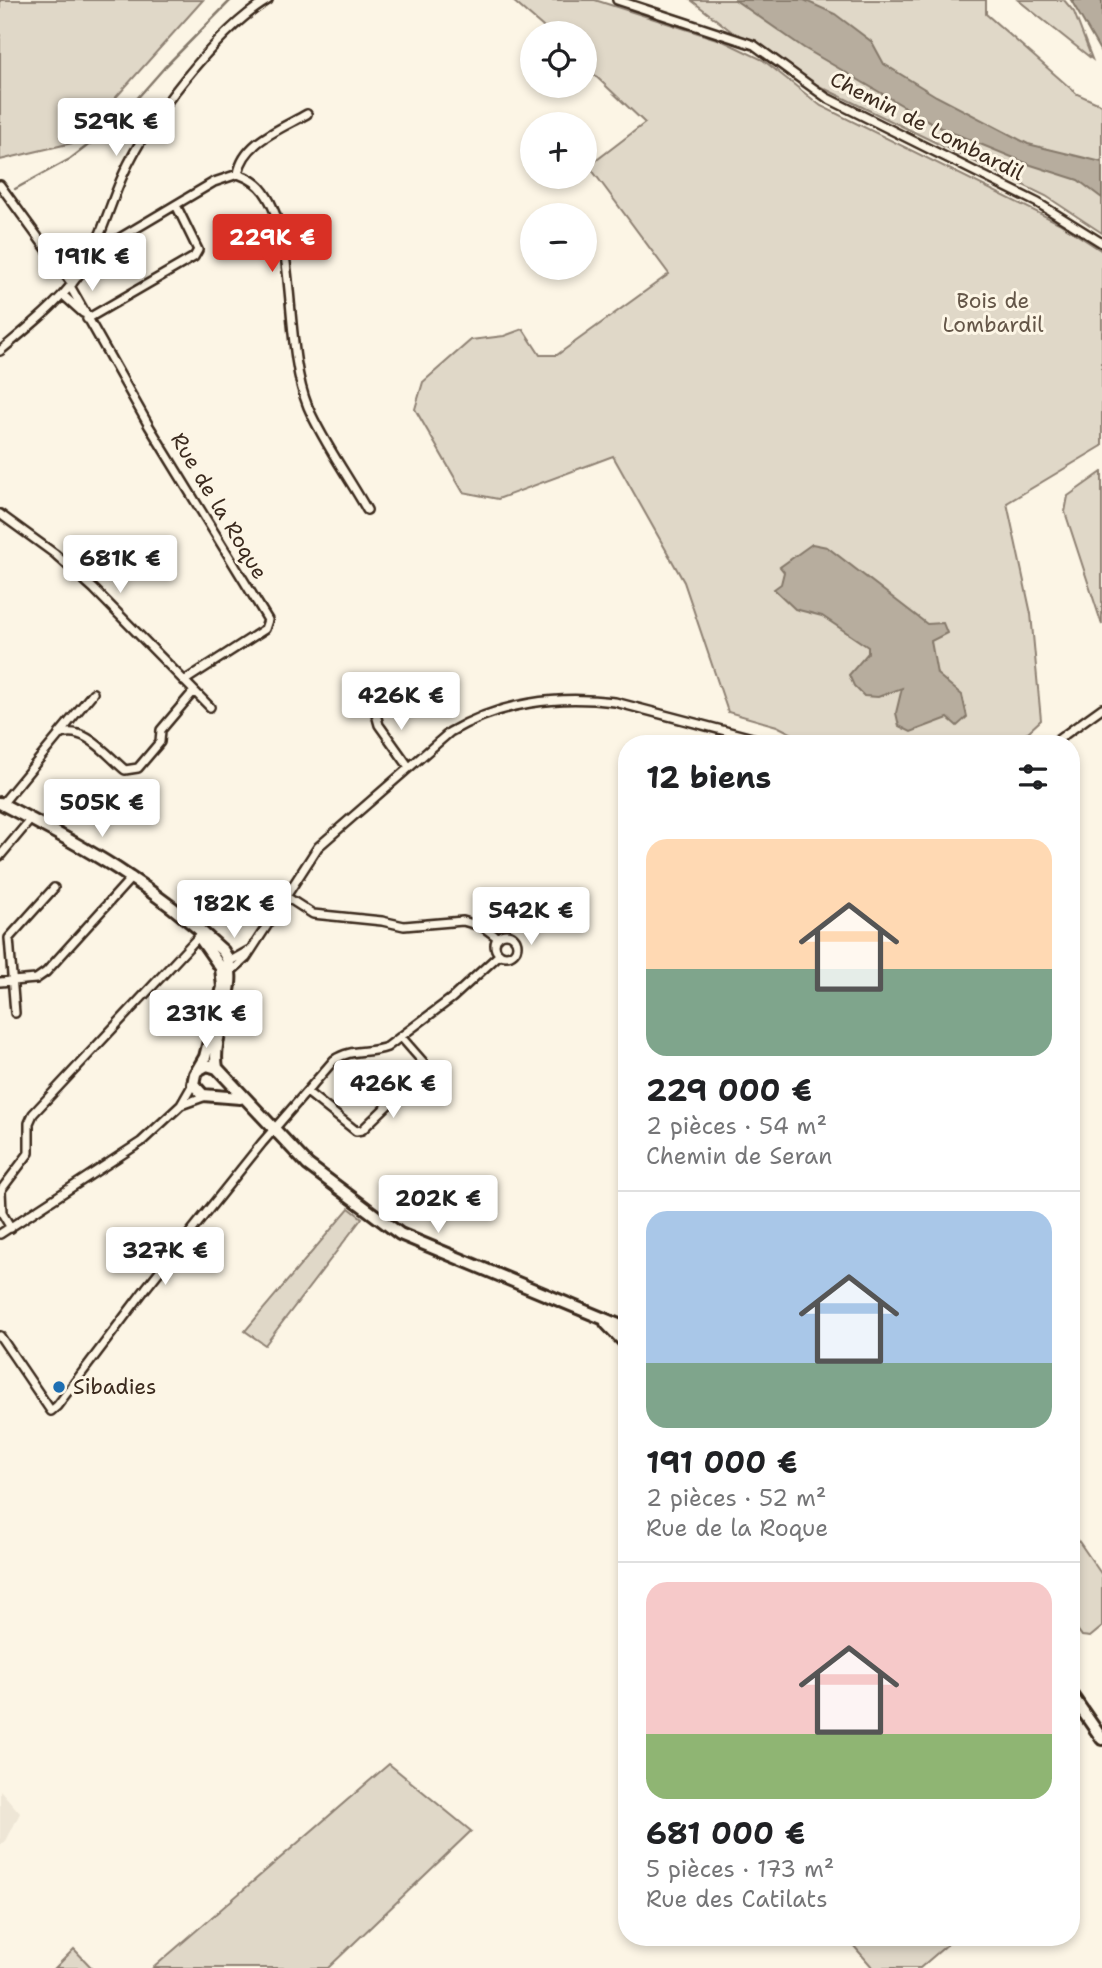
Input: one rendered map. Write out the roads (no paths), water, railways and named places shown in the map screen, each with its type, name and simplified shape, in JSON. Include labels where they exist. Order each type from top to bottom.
[{"type":"main road","points":[[1,803],[132,876],[177,912],[227,966]]},
{"type":"main road","points":[[227,966],[205,1057],[193,1084],[199,1093],[243,1099]]},
{"type":"main road","points":[[212,1095],[222,1087],[215,1048],[227,966]]},
{"type":"main road","points":[[198,1070],[207,1065],[220,1073],[308,1165],[400,1234],[618,1325]]},
{"type":"main road","points":[[595,1315],[618,1335]]},
{"type":"main road","points":[[1080,1707],[1102,1738]]},
{"type":"street","points":[[0,351],[63,295],[78,275],[96,244],[123,175],[145,131],[217,43],[268,0]]},
{"type":"street","name":"Chemin de Lombardil","points":[[617,0],[754,45],[827,98],[1038,202],[1102,243]]},
{"type":"street","points":[[238,174],[240,163],[250,148],[307,114]]},
{"type":"street","points":[[96,244],[113,242],[214,182],[238,174],[258,186],[274,209],[281,236],[293,350],[308,406],[367,510]]},
{"type":"street","name":"Rue de la Roque","points":[[0,185],[71,285],[88,319],[268,620],[265,629],[184,681]]},
{"type":"street","points":[[88,319],[194,257],[198,250],[176,205]]},
{"type":"street","points":[[57,264],[78,275]]},
{"type":"street","name":"Rue de la Roque","points":[[63,295],[88,319]]},
{"type":"street","points":[[0,514],[55,554],[94,589],[210,707]]},
{"type":"street","points":[[59,734],[73,732],[84,735],[125,770],[131,771],[160,742],[161,730],[194,691]]},
{"type":"street","points":[[1,803],[93,693]]},
{"type":"street","points":[[227,966],[239,965],[318,847],[450,732],[471,720],[538,700],[563,698],[615,702],[741,735]]},
{"type":"street","points":[[374,707],[379,725],[409,767]]},
{"type":"street","points":[[1064,735],[1102,708]]},
{"type":"street","points":[[0,856],[31,819]]},
{"type":"street","points":[[0,982],[36,979],[46,972],[132,876]]},
{"type":"street","points":[[15,1013],[9,938],[54,888]]},
{"type":"street","points":[[0,1336],[51,1411],[92,1363],[101,1345],[273,1130],[334,1059],[344,1052],[376,1051],[402,1038],[500,954],[513,954],[517,944],[511,936],[498,938],[483,927],[463,920],[404,926],[313,914],[285,897]]},
{"type":"street","points":[[10,1228],[2,1213],[1,1190],[29,1153],[29,1124],[33,1114],[198,937]]},
{"type":"street","points":[[498,938],[496,948],[500,954]]},
{"type":"street","points":[[307,1092],[348,1127],[356,1131],[362,1129],[420,1074],[423,1062],[402,1038]]},
{"type":"street","points":[[0,1234],[141,1142],[181,1105],[193,1084]]},
{"type":"street","points":[[181,1105],[212,1095]]},
{"type":"waterway","points":[[15,189],[70,159],[112,127],[164,68],[231,0]]},
{"type":"place","name":"Sibadies","points":[[59,1387]]},
{"type":"park label","name":"Bois de Lombardil","points":[[993,313]]}]
